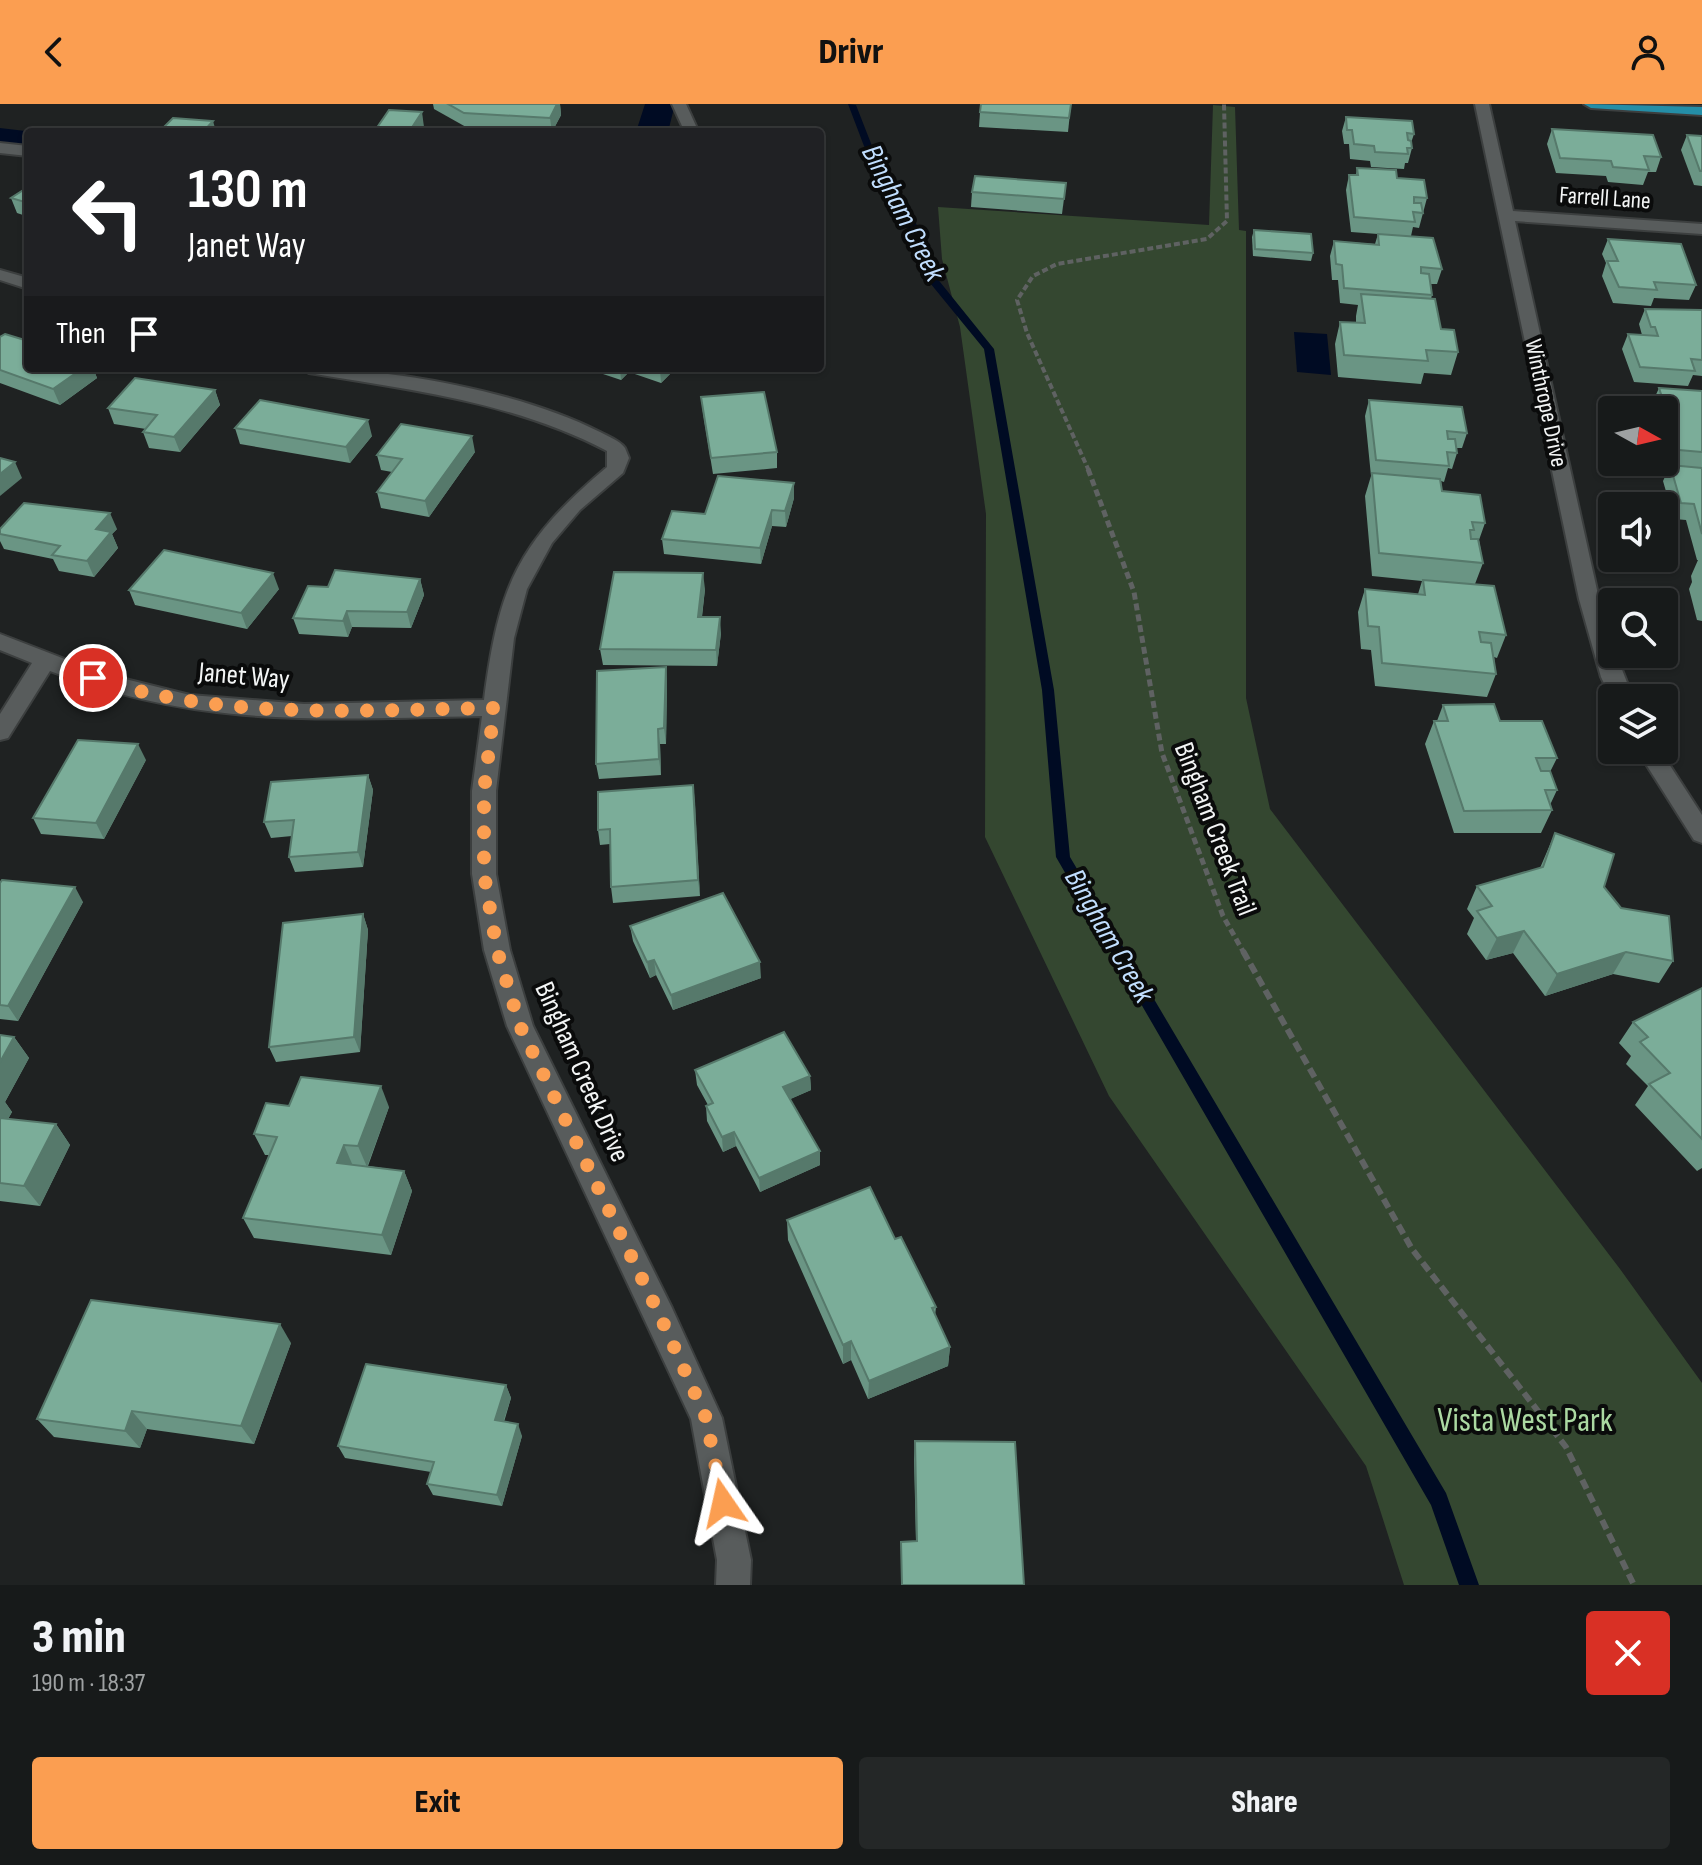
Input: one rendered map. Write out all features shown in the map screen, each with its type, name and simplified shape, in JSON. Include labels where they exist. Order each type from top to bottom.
[{"type":"main road","points":[[1591,104],[1702,111]]},
{"type":"street","points":[[679,104],[688,128]]},
{"type":"street","name":"Winthrope Drive","points":[[1482,104],[1589,599],[1615,684]]},
{"type":"street","points":[[1698,104],[1702,111]]},
{"type":"street","points":[[0,148],[24,151]]},
{"type":"street","name":"Farrell Lane","points":[[1505,215],[1702,229]]},
{"type":"street","points":[[0,275],[24,283]]},
{"type":"street","name":"Bingham Creek Drive","points":[[331,372],[477,398],[551,416],[616,448],[619,458],[616,469],[573,506],[543,540],[517,589],[503,638],[494,708],[484,791],[484,860],[497,950],[520,1026],[706,1418],[734,1560],[733,1585]]},
{"type":"street","name":"Janet Way","points":[[0,641],[44,662],[117,686],[190,703],[270,711],[494,708]]},
{"type":"street","points":[[0,732],[44,662]]},
{"type":"street","points":[[1657,764],[1702,834]]},
{"type":"path","name":"Bingham Creek Trail","points":[[1224,104],[1227,221],[1207,239],[1057,264],[1033,276],[1017,300],[1027,333],[1087,466],[1134,592],[1162,753],[1223,916],[1412,1249],[1566,1447],[1634,1585]]},
{"type":"green space","name":"Vista West Park","points":[[1213,105],[1235,107],[1239,230],[1246,231],[1246,698],[1270,809],[1620,1269],[1702,1383],[1702,1585],[1404,1585],[1366,1466],[1109,1096],[985,837],[986,514],[960,327],[942,259],[938,207],[1209,225]]},
{"type":"water","points":[[1294,332],[1327,334],[1331,375],[1297,372]]},
{"type":"building","points":[[448,104],[557,104],[550,118],[464,113]]},
{"type":"building","points":[[981,104],[1071,104],[1069,118],[980,112]]},
{"type":"building","points":[[389,110],[422,112],[412,128],[377,128]]},
{"type":"building","points":[[1346,117],[1412,121],[1414,134],[1407,133],[1412,148],[1407,148],[1408,154],[1375,152],[1374,146],[1354,144],[1352,130],[1347,130]]},
{"type":"building","points":[[173,118],[213,121],[207,128],[163,128]]},
{"type":"building","points":[[1552,129],[1653,135],[1661,157],[1644,156],[1649,170],[1613,167],[1611,161],[1560,158]]},
{"type":"building","points":[[1687,135],[1702,136],[1702,171],[1700,171]]},
{"type":"building","points":[[1357,168],[1396,170],[1397,178],[1424,180],[1427,198],[1414,197],[1414,203],[1421,203],[1423,213],[1413,212],[1415,222],[1354,217],[1349,175],[1358,175]]},
{"type":"building","points":[[975,176],[1066,183],[1064,199],[972,192]]},
{"type":"building","points":[[24,190],[24,202],[11,198]]},
{"type":"building","points":[[1254,230],[1311,234],[1313,253],[1255,249]]},
{"type":"building","points":[[1378,234],[1433,238],[1442,269],[1421,267],[1421,273],[1429,274],[1432,295],[1344,288],[1342,265],[1336,264],[1334,241],[1379,245]]},
{"type":"building","points":[[1608,239],[1681,244],[1696,285],[1654,282],[1657,290],[1619,287],[1607,261],[1618,261]]},
{"type":"building","points":[[1361,294],[1435,299],[1441,329],[1454,330],[1458,352],[1426,350],[1428,361],[1344,355],[1340,322],[1365,323]]},
{"type":"building","points":[[1645,309],[1702,310],[1702,360],[1691,359],[1695,371],[1640,367],[1628,334],[1658,336],[1655,327],[1651,327]]},
{"type":"building","points":[[5,334],[24,340],[24,372],[77,372],[53,389],[0,370],[0,337]]},
{"type":"building","points":[[135,378],[215,390],[174,437],[143,432],[157,415],[108,408]]},
{"type":"building","points":[[1659,388],[1702,391],[1702,452],[1678,450],[1678,396],[1662,396]]},
{"type":"building","points":[[764,392],[777,452],[711,458],[701,397]]},
{"type":"building","points":[[260,400],[368,420],[346,447],[235,428]]},
{"type":"building","points":[[1369,400],[1462,407],[1467,433],[1447,431],[1448,439],[1455,439],[1457,453],[1447,452],[1449,466],[1376,460]]},
{"type":"building","points":[[401,424],[472,436],[425,501],[377,492],[402,459],[377,455]]},
{"type":"building","points":[[0,458],[15,462],[0,474]]},
{"type":"building","points":[[1678,466],[1702,468],[1702,534],[1694,504],[1681,503],[1673,476],[1678,476]]},
{"type":"building","points":[[1372,473],[1440,479],[1442,491],[1480,495],[1485,523],[1472,522],[1474,530],[1470,530],[1471,539],[1478,539],[1483,563],[1379,553]]},
{"type":"building","points":[[718,476],[794,483],[785,511],[772,510],[760,548],[662,539],[672,511],[705,514]]},
{"type":"building","points":[[24,503],[110,513],[96,529],[111,532],[87,561],[52,555],[60,546],[0,534],[0,529]]},
{"type":"building","points":[[164,550],[273,573],[241,613],[129,590]]},
{"type":"building","points":[[335,570],[420,579],[407,612],[347,611],[343,621],[293,618],[308,586],[328,587]]},
{"type":"building","points":[[614,572],[703,573],[698,617],[720,617],[716,650],[600,649]]},
{"type":"building","points":[[1423,580],[1494,586],[1506,635],[1479,632],[1481,642],[1491,643],[1496,674],[1382,663],[1379,627],[1368,626],[1365,589],[1425,595]]},
{"type":"building","points":[[666,667],[664,728],[658,729],[659,759],[596,764],[597,671]]},
{"type":"building","points":[[1494,704],[1500,721],[1542,721],[1557,758],[1536,758],[1541,771],[1550,771],[1557,790],[1545,790],[1552,810],[1464,811],[1434,721],[1448,721],[1443,705]]},
{"type":"building","points":[[78,740],[138,744],[96,823],[33,818]]},
{"type":"building","points":[[368,775],[358,852],[289,857],[294,820],[264,822],[271,782]]},
{"type":"building","points":[[693,785],[698,880],[611,887],[610,829],[598,830],[598,792]]},
{"type":"building","points":[[1555,833],[1614,854],[1604,887],[1621,908],[1669,916],[1673,961],[1626,952],[1557,974],[1524,931],[1497,938],[1477,911],[1492,906],[1477,886],[1543,867]]},
{"type":"building","points":[[2,880],[75,887],[8,1006],[0,1005]]},
{"type":"building","points":[[723,893],[760,962],[671,995],[654,960],[647,962],[630,926]]},
{"type":"building","points":[[363,914],[354,1037],[269,1047],[283,923]]},
{"type":"building","points":[[1702,988],[1702,1139],[1649,1084],[1670,1073],[1640,1042],[1648,1037],[1633,1022]]},
{"type":"building","points":[[784,1032],[810,1076],[783,1087],[820,1151],[759,1178],[734,1132],[722,1137],[706,1106],[713,1103],[695,1070]]},
{"type":"building","points":[[0,1035],[14,1037],[0,1062]]},
{"type":"building","points":[[301,1077],[381,1086],[358,1146],[344,1145],[337,1163],[404,1171],[382,1235],[243,1218],[277,1137],[254,1134],[266,1103],[289,1106]]},
{"type":"building","points":[[0,1118],[56,1124],[24,1186],[0,1183]]},
{"type":"building","points":[[870,1187],[895,1239],[901,1237],[936,1307],[932,1308],[950,1347],[869,1381],[851,1341],[843,1345],[787,1220]]},
{"type":"building","points":[[91,1300],[280,1324],[241,1426],[132,1411],[125,1431],[37,1419]]},
{"type":"building","points":[[366,1364],[506,1385],[495,1420],[518,1424],[497,1495],[427,1484],[434,1462],[338,1446]]},
{"type":"building","points":[[915,1441],[1015,1442],[1024,1585],[902,1585],[901,1542],[917,1541]]},
{"type":"waterway","points":[[653,128],[660,104]]},
{"type":"waterway","name":"Bingham Creek","points":[[852,105],[868,146],[905,207],[931,278],[989,349],[1048,690],[1063,857],[1439,1500],[1469,1585]]},
{"type":"waterway","points":[[0,137],[24,140]]},
{"type":"route","points":[[93,678],[190,703],[270,711],[494,708],[484,791],[484,874],[497,950],[520,1026],[706,1418],[723,1503]]}]
